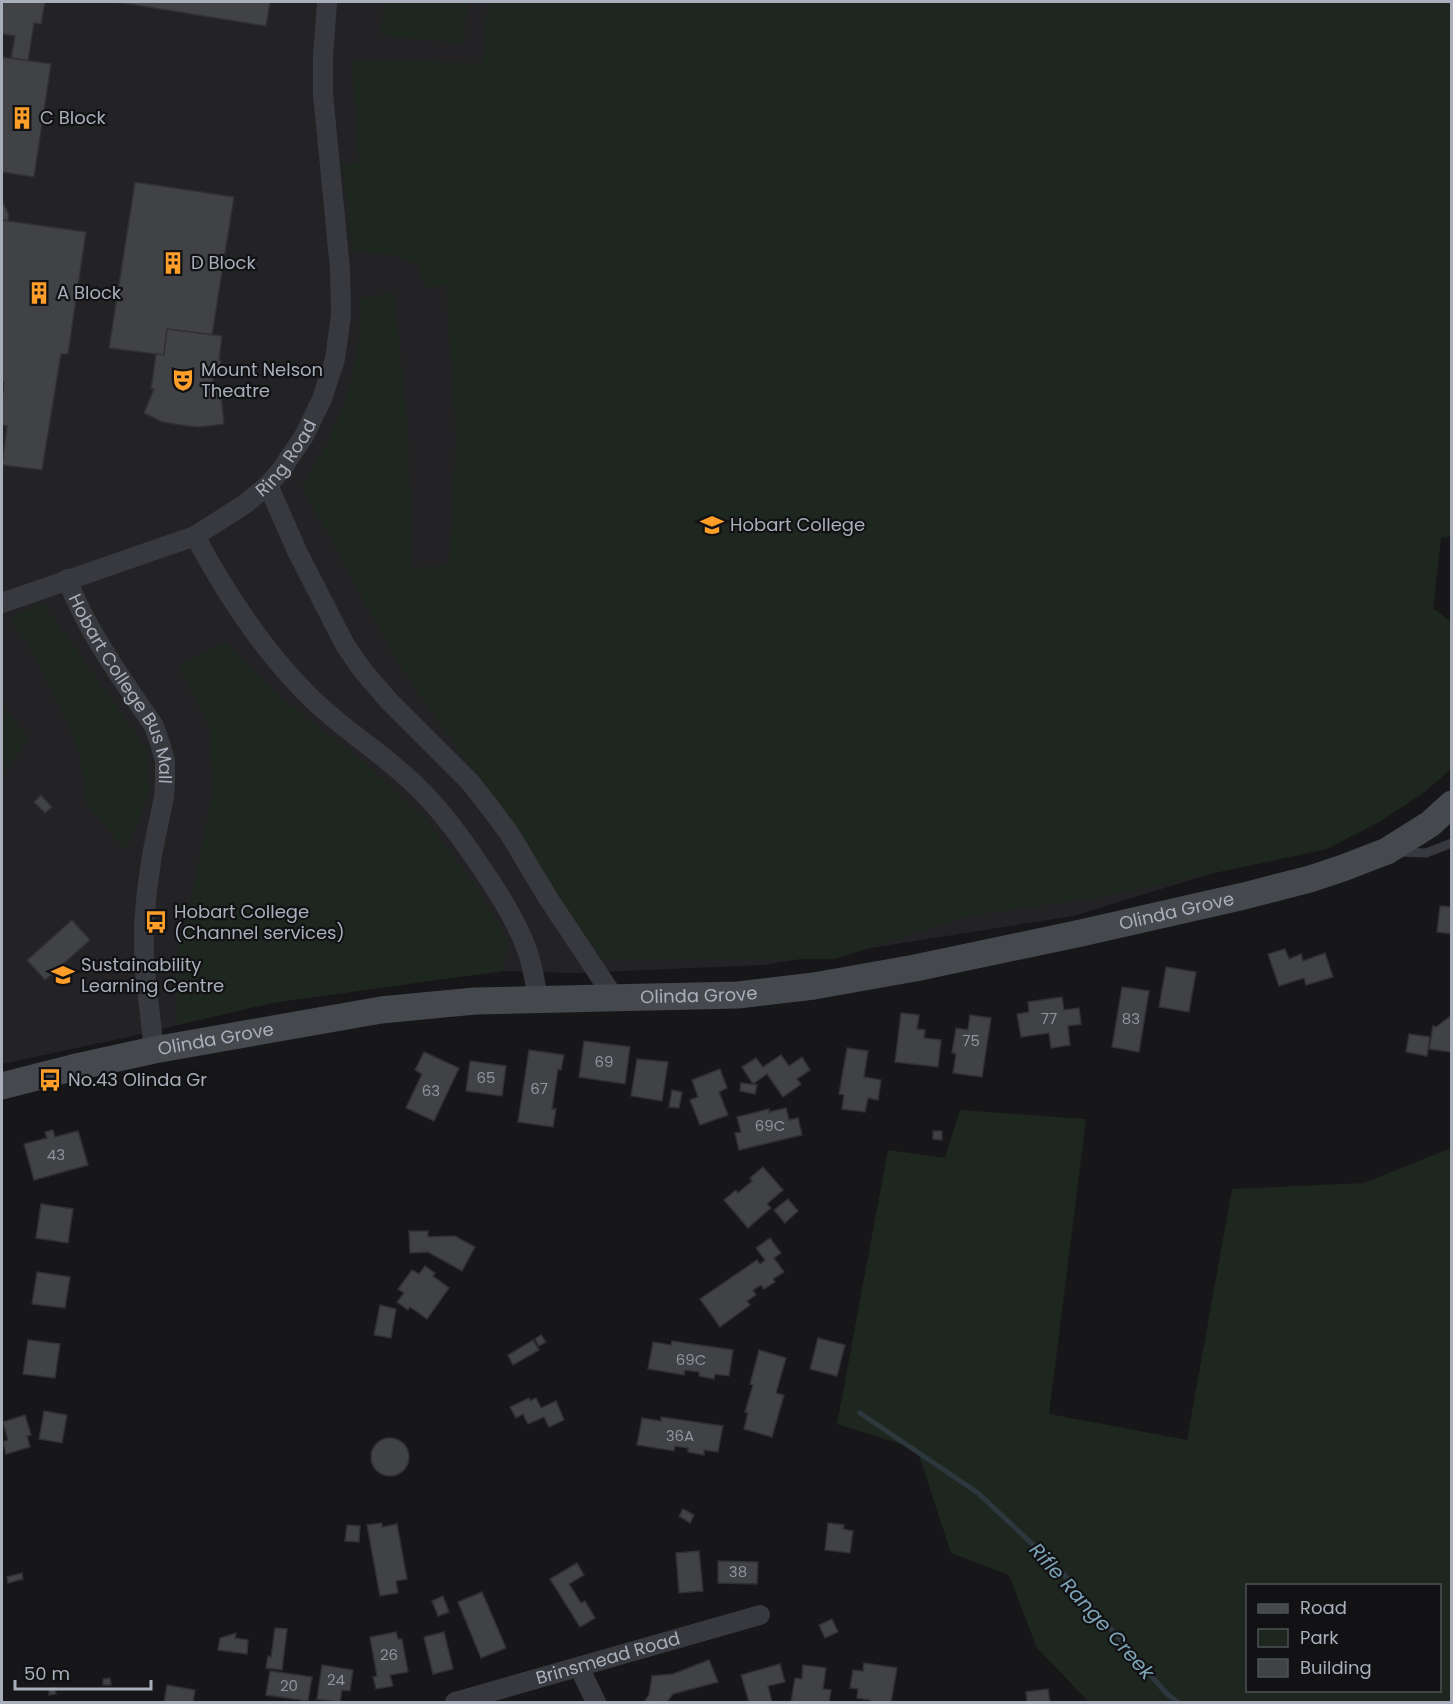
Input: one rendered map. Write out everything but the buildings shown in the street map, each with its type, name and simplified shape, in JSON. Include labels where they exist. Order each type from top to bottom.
[{"type":"main road","name":"Olinda Grove","points":[[2,1086],[154,1050],[381,1010],[475,1001],[738,995],[870,977],[1081,933],[1310,879],[1387,851],[1430,824],[1452,804]]},
{"type":"street","name":"Ring Road","points":[[2,603],[195,536],[245,504],[268,485],[304,436],[322,399],[335,360],[341,315],[340,269],[323,94],[327,2]]},
{"type":"street","points":[[268,485],[311,580],[345,645],[363,671],[389,701],[470,782],[488,805],[509,833],[542,889],[615,999]]},
{"type":"street","points":[[195,536],[246,623],[290,677],[310,697],[405,775],[428,798],[463,840],[511,914],[533,968],[538,999]]},
{"type":"street","name":"Hobart College Bus Mall","points":[[67,579],[90,630],[154,726],[165,761],[164,797],[152,855],[144,924],[144,963],[154,1050]]},
{"type":"street","name":"Brinsmead Road","points":[[455,1702],[760,1615]]},
{"type":"street","points":[[579,1667],[596,1702]]},
{"type":"lane","name":"Olinda Grove","points":[[1387,851],[1426,853],[1452,843]]},
{"type":"shaded area","name":"Hobart College","points":[[2,2],[1451,2],[1394,532],[1324,839],[1073,916],[763,965],[576,973],[503,971],[457,976],[271,1003],[2,1064]]},
{"type":"green space","points":[[384,2],[467,2],[464,43],[381,36]]},
{"type":"green space","name":"Hobart College","points":[[488,2],[1451,2],[1452,536],[1441,538],[1433,608],[1451,622],[1451,769],[1422,794],[1379,822],[1327,849],[1102,897],[968,916],[835,959],[602,959],[395,658],[302,486],[326,446],[345,403],[358,350],[361,298],[394,293],[408,430],[412,567],[449,566],[456,438],[446,285],[426,288],[418,265],[397,255],[353,252],[342,164],[359,162],[352,61],[482,63]]},
{"type":"green space","points":[[43,603],[146,748],[150,791],[126,850],[86,804],[80,754],[35,656],[10,618]]},
{"type":"green space","points":[[225,642],[286,702],[358,757],[427,821],[482,895],[508,942],[503,971],[272,1003],[177,1025],[177,955],[195,881],[212,794],[210,730],[179,666]]},
{"type":"green space","points":[[2,704],[28,738],[2,776]]},
{"type":"green space","points":[[960,1110],[1086,1119],[1049,1414],[1187,1440],[1232,1189],[1364,1183],[1451,1148],[1451,1702],[1089,1702],[1037,1648],[1009,1575],[951,1553],[917,1449],[837,1424],[888,1150],[945,1158]]},
{"type":"waterway","name":"Rifle Range Creek","points":[[860,1413],[978,1493],[1058,1568],[1167,1694],[1178,1702]]},
{"type":"place","name":"C Block","points":[[22,118]]},
{"type":"place","name":"D Block","points":[[173,263]]},
{"type":"place","name":"A Block","points":[[39,293]]},
{"type":"place","name":"Mount Nelson Theatre","points":[[183,380]]},
{"type":"place","name":"Hobart College","points":[[712,525]]},
{"type":"place","name":"Hobart College (Channel services)","points":[[156,922]]},
{"type":"place","name":"Sustainability Learning Centre","points":[[63,975]]},
{"type":"place","name":"No.43 Olinda Gr","points":[[50,1080]]}]
